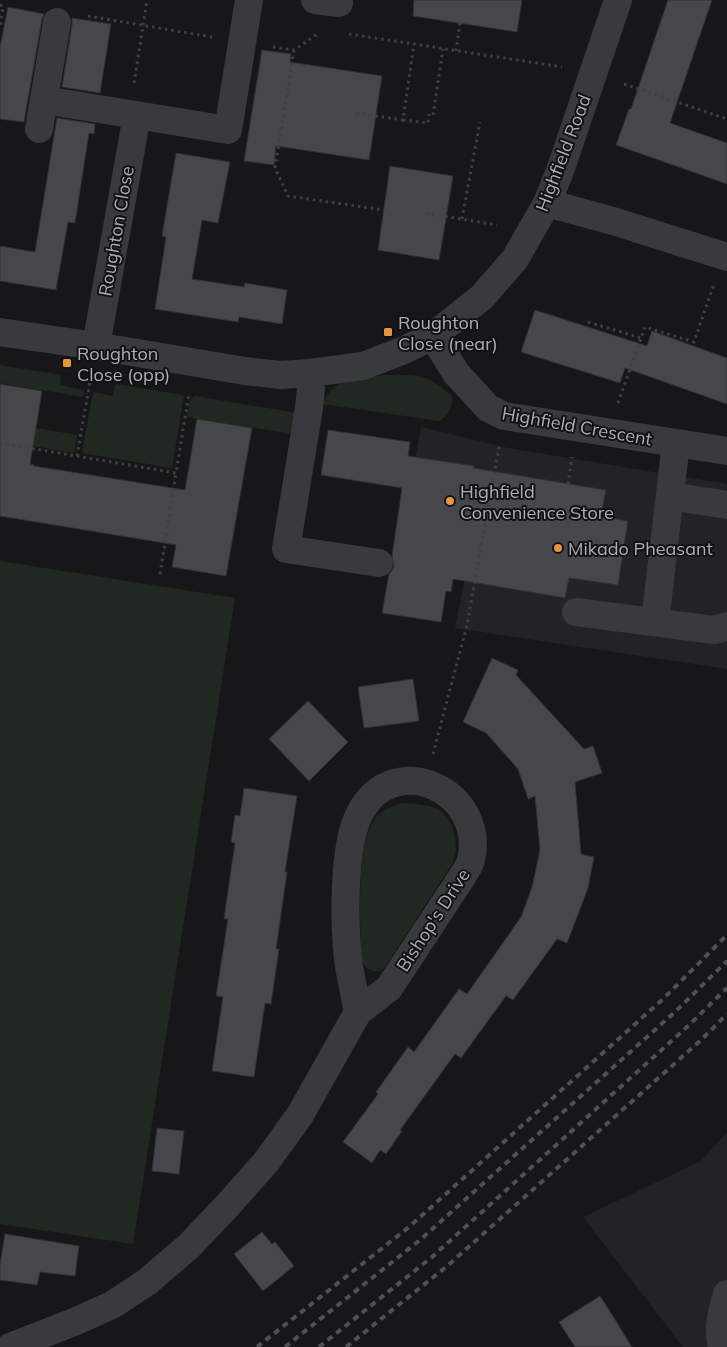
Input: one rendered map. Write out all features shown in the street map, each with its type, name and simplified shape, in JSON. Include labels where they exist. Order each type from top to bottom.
[{"type":"street","points":[[44,100],[228,130],[250,0]]},
{"type":"street","name":"Highfield Road","points":[[0,332],[96,346],[244,372],[281,375],[363,366],[402,351],[433,336],[482,297],[515,259],[547,204],[618,0]]},
{"type":"street","points":[[39,129],[57,22]]},
{"type":"street","name":"Roughton Close","points":[[96,346],[133,115]]},
{"type":"street","points":[[547,204],[613,221],[725,256]]},
{"type":"street","name":"Highfield Crescent","points":[[433,336],[456,373],[488,408],[504,416],[727,451]]},
{"type":"street","points":[[310,373],[309,408],[286,549],[379,564]]},
{"type":"street","points":[[655,622],[676,443]]},
{"type":"street","points":[[670,496],[727,505]]},
{"type":"street","points":[[576,612],[714,630],[727,626]]},
{"type":"street","name":"Bishop's Drive","points":[[10,1347],[74,1322],[112,1304],[146,1282],[189,1246],[266,1162],[294,1123],[358,1012],[389,988],[470,862],[473,842],[470,821],[446,791],[426,783],[411,781],[394,783],[374,794],[360,813],[352,836],[348,862],[346,925],[349,965],[358,1012]]},
{"type":"street","points":[[722,1347],[720,1341],[721,1318],[727,1294]]},
{"type":"path","points":[[133,115],[147,0]]},
{"type":"path","points":[[0,5],[3,6],[0,28]]},
{"type":"path","points":[[86,16],[294,50],[323,30]]},
{"type":"path","points":[[456,51],[460,23]]},
{"type":"path","points":[[341,33],[564,68]]},
{"type":"path","points":[[403,120],[414,44]]},
{"type":"path","points":[[356,113],[428,123],[443,49]]},
{"type":"path","points":[[294,50],[275,168],[288,196],[384,210]]},
{"type":"path","points":[[618,82],[727,120]]},
{"type":"path","points":[[462,219],[480,122]]},
{"type":"path","points":[[426,213],[503,226]]},
{"type":"path","points":[[608,432],[645,327],[694,342],[725,256]]},
{"type":"path","points":[[588,322],[641,338]]},
{"type":"path","points":[[77,456],[91,374]]},
{"type":"path","points":[[160,574],[189,390]]},
{"type":"path","points":[[426,783],[466,625],[504,416]]},
{"type":"path","points":[[0,443],[176,473]]},
{"type":"path","points":[[568,484],[573,452]]},
{"type":"path","points":[[468,501],[488,504]]},
{"type":"shaded area","points":[[0,365],[61,375],[60,385],[84,390],[83,397],[0,383]]},
{"type":"shaded area","points":[[382,375],[412,375],[427,379],[443,388],[452,396],[452,403],[445,417],[439,421],[322,404],[330,391],[342,383]]},
{"type":"shaded area","points":[[115,384],[184,395],[172,468],[82,453],[93,392],[113,396]]},
{"type":"shaded area","points":[[195,396],[297,413],[294,434],[187,417],[190,400]]},
{"type":"shaded area","points":[[0,417],[36,428],[77,435],[74,453],[0,440]]},
{"type":"shaded area","points":[[421,427],[508,448],[727,484],[727,669],[455,628],[476,521],[406,509]]},
{"type":"shaded area","points":[[0,561],[235,598],[133,1244],[0,1224]]},
{"type":"shaded area","points":[[404,803],[431,807],[443,813],[450,822],[454,832],[456,852],[452,864],[385,967],[381,971],[374,971],[367,968],[361,960],[360,905],[362,862],[371,826],[379,814],[391,807]]},
{"type":"shaded area","points":[[727,1132],[727,1347],[683,1347],[583,1217],[701,1161]]},
{"type":"building","points":[[414,0],[522,0],[517,32],[413,16]]},
{"type":"building","points":[[668,0],[712,0],[670,123],[727,143],[727,184],[616,145],[629,109],[631,109]]},
{"type":"building","points":[[8,7],[44,14],[24,122],[0,119],[0,47]]},
{"type":"building","points":[[72,18],[111,24],[100,93],[62,87]]},
{"type":"building","points":[[262,50],[291,54],[290,62],[382,76],[369,160],[276,146],[274,165],[244,161]]},
{"type":"building","points":[[57,118],[95,124],[94,134],[89,133],[75,223],[68,222],[56,290],[0,281],[0,246],[35,252]]},
{"type":"building","points":[[176,153],[230,162],[218,223],[202,220],[192,279],[244,287],[245,283],[287,290],[282,324],[239,317],[238,322],[155,309],[166,237],[162,236]]},
{"type":"building","points":[[390,166],[453,176],[439,260],[378,250]]},
{"type":"building","points":[[535,310],[647,346],[652,331],[727,358],[727,404],[625,368],[620,383],[521,352]]},
{"type":"building","points":[[0,384],[42,391],[30,464],[34,466],[185,490],[197,419],[252,428],[226,576],[172,567],[176,545],[0,516]]},
{"type":"building","points":[[328,430],[410,442],[408,456],[606,490],[601,516],[628,521],[618,585],[569,578],[565,598],[453,579],[451,592],[446,591],[441,622],[382,613],[389,574],[394,566],[392,556],[402,488],[321,475]]},
{"type":"building","points":[[492,658],[518,670],[516,675],[584,749],[593,746],[602,773],[575,782],[581,854],[594,857],[588,888],[567,943],[557,939],[513,1000],[506,996],[461,1058],[455,1054],[400,1130],[402,1131],[386,1154],[380,1150],[372,1163],[343,1142],[378,1094],[376,1092],[408,1047],[414,1052],[459,989],[467,994],[521,917],[532,887],[540,850],[535,796],[528,799],[518,769],[486,733],[463,722]]},
{"type":"building","points":[[413,679],[419,721],[364,728],[358,687]]},
{"type":"building","points":[[308,701],[348,742],[309,781],[269,739]]},
{"type":"building","points":[[244,788],[297,796],[285,872],[287,872],[276,949],[279,949],[271,1004],[265,1003],[254,1077],[212,1071],[223,997],[216,996],[228,919],[224,919],[235,843],[231,842],[235,815],[240,816]]},
{"type":"building","points":[[157,1128],[184,1131],[179,1174],[152,1171]]},
{"type":"building","points":[[262,1232],[272,1244],[275,1242],[294,1266],[263,1291],[234,1254]]},
{"type":"building","points":[[5,1234],[79,1246],[75,1276],[40,1272],[37,1285],[0,1280],[0,1264]]},
{"type":"building","points":[[600,1296],[632,1347],[575,1347],[559,1322]]},
{"type":"railway","points":[[257,1347],[409,1227],[663,999],[727,935]]},
{"type":"railway","points":[[285,1347],[420,1240],[676,1011],[727,961]]},
{"type":"railway","points":[[319,1347],[432,1257],[688,1026],[727,988]]},
{"type":"railway","points":[[346,1347],[446,1267],[701,1040],[727,1014]]},
{"type":"place","name":"Roughton Close (near)","points":[[388,332]]},
{"type":"place","name":"Roughton Close (opp)","points":[[67,363]]},
{"type":"place","name":"Highfield Convenience Store","points":[[450,501]]},
{"type":"place","name":"Mikado Pheasant","points":[[558,548]]}]
